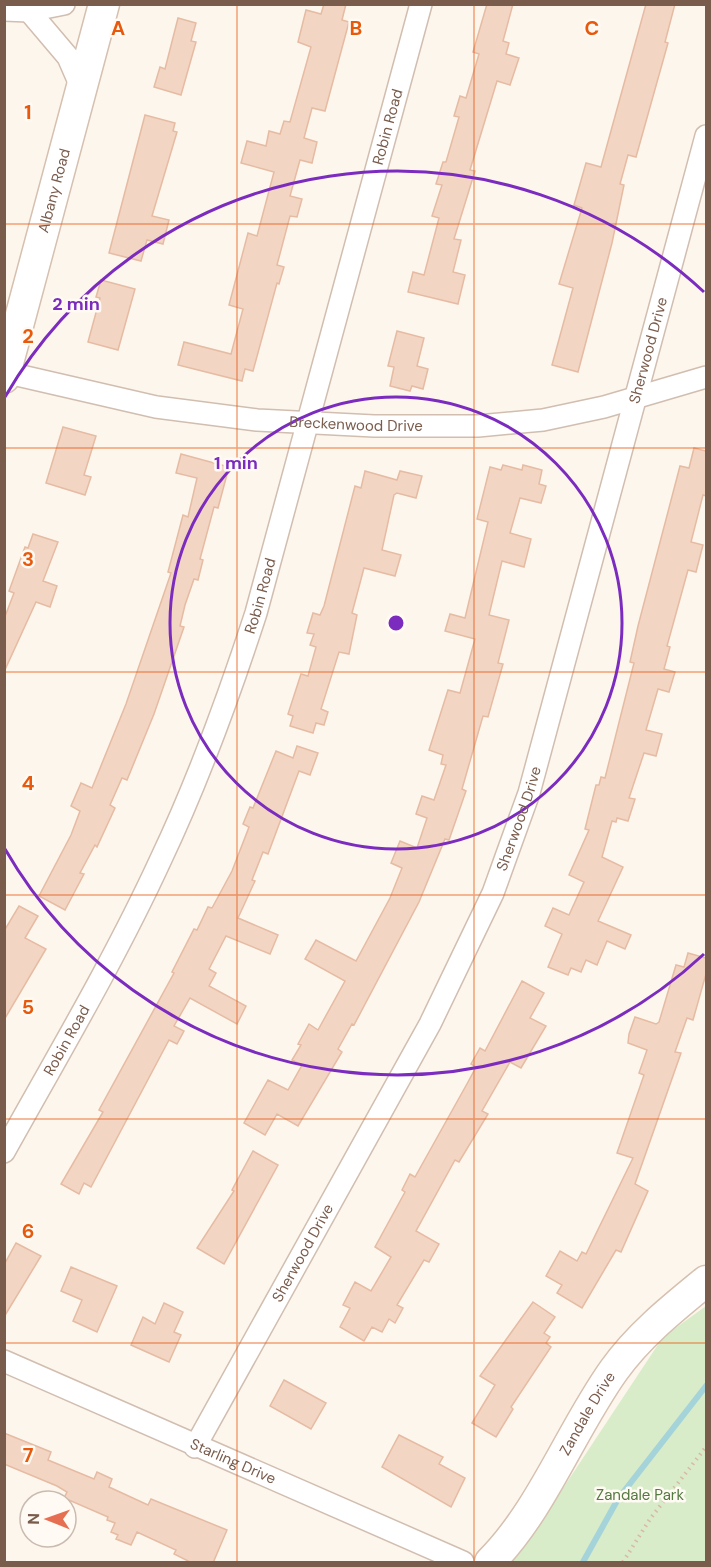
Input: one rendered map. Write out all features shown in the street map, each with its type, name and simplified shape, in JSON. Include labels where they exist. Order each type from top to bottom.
[{"type":"street","points":[[4,10],[29,11],[64,4]]},
{"type":"street","name":"Albany Road","points":[[5,374],[104,4]]},
{"type":"street","name":"Robin Road","points":[[4,1152],[117,949],[194,784],[256,613],[421,4]]},
{"type":"street","points":[[29,11],[68,57],[82,89]]},
{"type":"street","name":"Sherwood Drive","points":[[195,1447],[430,1024],[493,893],[529,793],[706,136]]},
{"type":"street","name":"Breckenwood Drive","points":[[5,374],[156,407],[308,425],[510,425],[604,407],[706,377]]},
{"type":"street","name":"Zandale Drive","points":[[490,1563],[529,1510],[624,1356],[650,1328],[706,1281]]},
{"type":"street","name":"Starling Drive","points":[[4,1361],[195,1447],[464,1563]]},
{"type":"path","points":[[623,1563],[650,1519],[706,1447]]},
{"type":"green space","name":"Zandale Park","points":[[706,1306],[706,1562],[511,1562],[542,1520],[663,1337]]},
{"type":"building","points":[[324,4],[346,4],[342,20],[349,22],[325,111],[312,108],[304,138],[317,142],[312,163],[300,160],[290,196],[302,199],[297,217],[290,216],[277,265],[284,267],[279,284],[277,283],[253,371],[245,369],[242,381],[178,365],[184,342],[231,354],[243,309],[229,305],[248,233],[257,236],[274,172],[241,163],[247,141],[266,146],[269,131],[280,134],[284,121],[290,122],[311,47],[298,42],[306,10],[321,14]]},
{"type":"building","points":[[487,4],[513,4],[503,41],[509,43],[506,54],[519,58],[510,85],[497,81],[470,170],[475,171],[454,239],[461,240],[453,272],[465,275],[458,304],[408,292],[413,272],[424,275],[439,218],[432,216],[442,185],[436,184],[443,162],[446,162],[459,117],[454,116],[460,96],[466,98],[479,54],[473,52]]},
{"type":"building","points":[[646,4],[675,4],[665,42],[668,43],[636,157],[628,155],[620,184],[624,185],[612,243],[578,372],[552,365],[573,288],[559,284],[582,208],[574,205],[586,163],[601,167]]},
{"type":"building","points":[[178,18],[196,23],[191,41],[196,42],[181,95],[154,87],[160,67],[165,69]]},
{"type":"building","points":[[145,115],[175,123],[173,131],[177,132],[152,216],[169,220],[163,244],[147,240],[141,261],[109,253]]},
{"type":"building","points":[[101,280],[135,289],[118,350],[88,342],[100,298],[96,297]]},
{"type":"building","points":[[397,331],[424,338],[417,366],[428,369],[423,389],[412,386],[410,391],[390,386],[394,367],[388,366]]},
{"type":"building","points":[[63,427],[96,436],[84,475],[91,477],[85,495],[46,483]]},
{"type":"building","points":[[694,448],[706,451],[706,496],[703,495],[691,542],[703,545],[696,572],[688,570],[667,646],[670,647],[664,669],[675,672],[669,692],[658,689],[646,730],[662,734],[656,756],[644,753],[629,798],[635,799],[628,821],[617,818],[616,822],[612,821],[602,857],[623,867],[598,921],[631,935],[625,949],[607,941],[597,965],[586,960],[581,972],[571,968],[568,975],[548,967],[562,934],[545,926],[553,908],[569,915],[584,882],[569,875],[589,830],[585,829],[596,785],[599,785],[601,777],[605,778],[634,663],[630,662],[638,626],[680,466],[689,468]]},
{"type":"building","points":[[181,454],[229,467],[218,508],[214,507],[200,559],[203,560],[198,580],[194,579],[185,605],[180,626],[184,627],[154,714],[127,780],[122,778],[110,805],[115,808],[97,847],[95,845],[80,873],[84,874],[65,910],[39,896],[71,835],[80,811],[71,806],[81,783],[92,788],[126,704],[171,573],[168,572],[183,515],[188,517],[197,478],[176,473]]},
{"type":"building","points":[[503,465],[522,470],[523,465],[542,470],[539,484],[546,486],[541,503],[520,498],[510,533],[531,539],[524,567],[502,561],[489,615],[509,620],[498,663],[503,664],[488,717],[483,716],[462,789],[466,791],[449,840],[445,839],[419,902],[354,1025],[352,1024],[338,1049],[342,1052],[298,1126],[277,1114],[265,1135],[244,1123],[268,1080],[288,1090],[302,1065],[292,1060],[301,1045],[298,1044],[309,1024],[318,1030],[345,981],[305,959],[316,940],[356,961],[390,898],[402,868],[391,863],[400,841],[417,848],[427,818],[416,814],[422,796],[434,800],[446,765],[441,764],[443,755],[429,750],[448,690],[460,693],[475,639],[445,631],[450,614],[465,618],[488,522],[477,519],[490,467],[501,470]]},
{"type":"building","points":[[365,471],[397,480],[400,471],[422,476],[416,498],[397,493],[394,495],[382,550],[401,555],[395,576],[364,568],[352,613],[357,615],[349,654],[339,652],[321,709],[328,712],[324,725],[316,723],[313,733],[290,726],[293,716],[288,714],[301,674],[308,676],[316,647],[310,645],[314,634],[307,633],[313,613],[320,615],[324,606],[355,486],[361,488]]},
{"type":"building","points":[[33,534],[58,542],[43,581],[57,586],[50,607],[36,602],[4,672],[4,619],[14,593],[9,591],[25,547],[28,548]]},
{"type":"building","points":[[297,746],[318,753],[310,775],[299,771],[268,854],[263,852],[252,880],[255,881],[238,918],[278,935],[270,954],[226,936],[209,969],[216,973],[209,986],[246,1006],[237,1024],[190,998],[174,1026],[184,1031],[177,1044],[169,1040],[91,1187],[84,1183],[79,1194],[61,1184],[103,1112],[99,1110],[174,973],[172,972],[194,929],[197,930],[208,907],[212,908],[232,871],[249,827],[243,824],[250,807],[253,808],[276,751],[293,758]]},
{"type":"building","points":[[19,906],[38,916],[25,938],[46,949],[4,1020],[4,931]]},
{"type":"building","points":[[688,953],[706,958],[706,974],[693,1020],[687,1018],[675,1052],[681,1053],[635,1184],[648,1191],[621,1252],[616,1250],[582,1308],[557,1293],[562,1285],[546,1276],[560,1251],[577,1261],[582,1252],[586,1254],[633,1158],[617,1153],[644,1075],[639,1073],[647,1050],[628,1043],[629,1034],[635,1017],[656,1024],[659,1022],[676,965],[684,967]]},
{"type":"building","points":[[522,981],[544,993],[530,1018],[546,1026],[521,1068],[510,1062],[482,1111],[488,1114],[459,1162],[455,1160],[416,1231],[439,1244],[429,1262],[424,1260],[397,1305],[403,1308],[395,1323],[389,1319],[382,1332],[372,1327],[364,1341],[340,1327],[350,1308],[343,1305],[355,1282],[371,1291],[391,1257],[375,1247],[405,1192],[402,1190],[410,1174],[415,1177],[476,1067],[471,1064],[480,1048],[485,1051]]},
{"type":"building","points":[[253,1151],[278,1165],[224,1264],[197,1248],[234,1191],[232,1190]]},
{"type":"building","points":[[16,1243],[41,1256],[4,1317],[4,1265]]},
{"type":"building","points":[[71,1267],[117,1286],[97,1332],[73,1321],[82,1300],[61,1291]]},
{"type":"building","points":[[533,1302],[555,1317],[544,1333],[550,1337],[546,1343],[551,1347],[511,1407],[513,1409],[496,1437],[472,1423],[495,1385],[480,1376]]},
{"type":"building","points":[[164,1303],[183,1312],[174,1332],[181,1335],[169,1362],[131,1345],[143,1317],[155,1324]]},
{"type":"building","points":[[284,1380],[326,1403],[311,1429],[270,1406]]},
{"type":"building","points":[[4,1433],[51,1452],[48,1460],[94,1479],[97,1472],[112,1479],[109,1487],[148,1505],[151,1499],[227,1530],[213,1563],[192,1563],[174,1554],[176,1550],[137,1532],[131,1545],[116,1539],[118,1535],[111,1532],[115,1523],[107,1520],[108,1517],[78,1504],[78,1489],[62,1489],[4,1464]]},
{"type":"building","points":[[399,1435],[443,1457],[439,1464],[465,1478],[451,1507],[382,1467]]},
{"type":"waterway","points":[[583,1562],[618,1499],[706,1386]]}]
